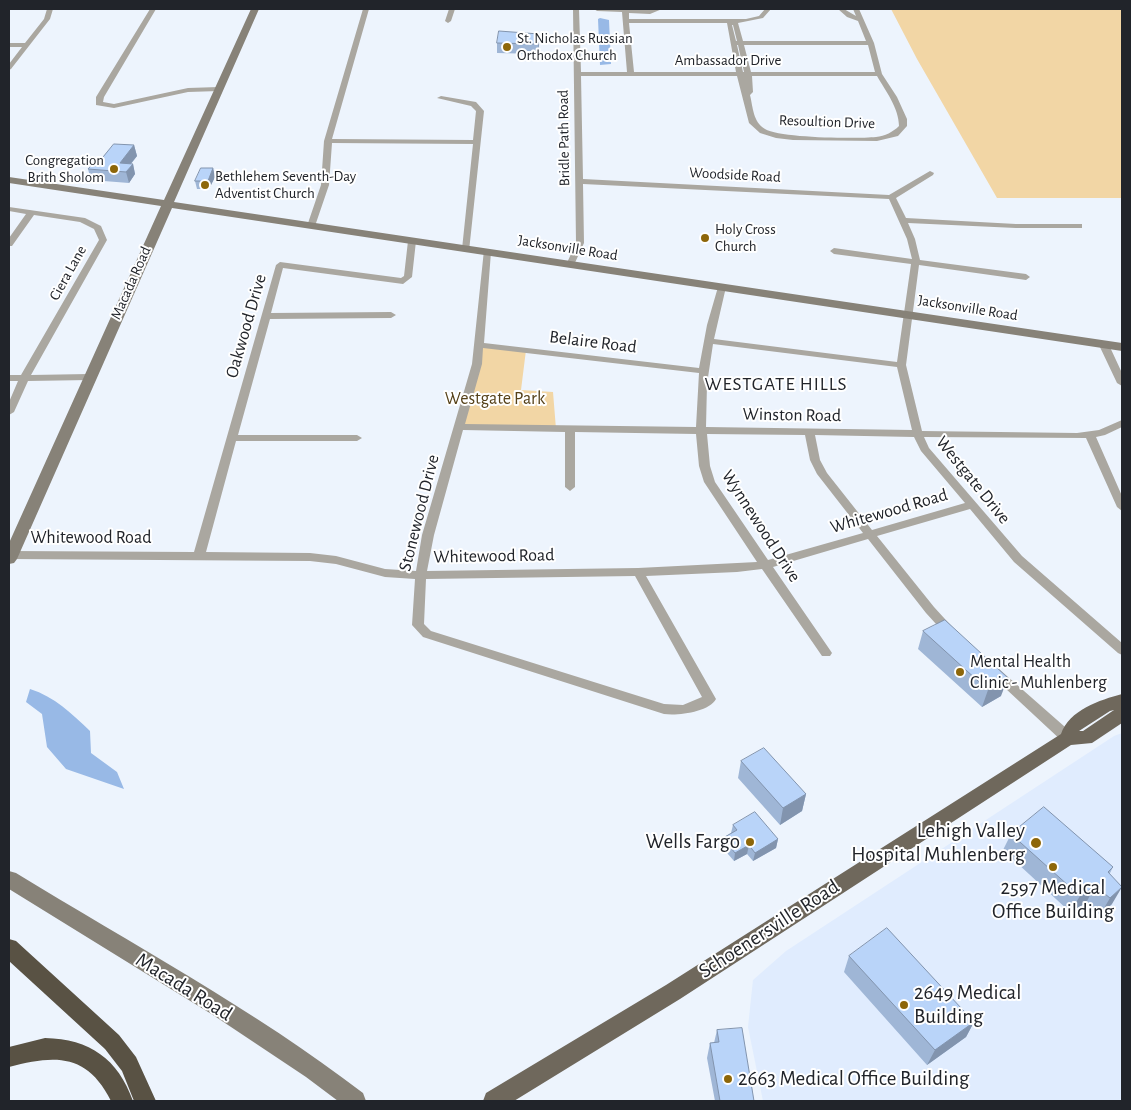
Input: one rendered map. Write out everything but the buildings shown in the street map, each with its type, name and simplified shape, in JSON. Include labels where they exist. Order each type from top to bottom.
[{"type":"highway","points":[[9,948],[112,1042],[129,1064],[145,1101]]},
{"type":"highway","points":[[9,1057],[41,1049],[61,1049],[80,1053],[94,1061],[107,1073],[122,1101]]},
{"type":"main road","name":"Schoenersville Road","points":[[1068,738],[1072,726],[1105,705],[1122,701]]},
{"type":"main road","name":"Schoenersville Road","points":[[494,1101],[673,992],[1068,738],[1086,738],[1119,716],[1122,710]]},
{"type":"street","points":[[9,68],[47,19],[50,9]]},
{"type":"street","points":[[153,9],[100,97],[99,103],[114,106],[185,90],[219,89]]},
{"type":"street","name":"Macada Road","points":[[10,557],[166,204],[255,9]]},
{"type":"street","points":[[310,226],[325,185],[328,141],[366,9]]},
{"type":"street","points":[[448,21],[452,9]]},
{"type":"street","name":"Bridle Path Road","points":[[570,265],[580,243],[576,9]]},
{"type":"street","points":[[597,9],[625,9],[650,12],[659,9]]},
{"type":"street","points":[[625,9],[631,74]]},
{"type":"street","points":[[626,21],[732,22],[758,18],[765,14],[768,9]]},
{"type":"street","points":[[842,9],[849,16],[860,20]]},
{"type":"street","name":"Resoultion Drive","points":[[732,22],[736,24],[737,43],[753,122],[761,129],[772,134],[793,138],[880,138],[898,132],[904,122],[879,74],[871,43],[856,9]]},
{"type":"street","points":[[737,43],[871,43]]},
{"type":"street","points":[[9,44],[26,45]]},
{"type":"street","name":"Ambassador Drive","points":[[577,74],[879,74]]},
{"type":"street","points":[[441,98],[472,104],[480,111],[466,249]]},
{"type":"street","points":[[328,141],[477,142]]},
{"type":"street","points":[[891,196],[930,174]]},
{"type":"street","name":"Jacksonville Road","points":[[9,180],[1122,347]]},
{"type":"street","name":"Woodside Road","points":[[578,182],[891,196]]},
{"type":"street","name":"Westgate Drive","points":[[891,196],[915,250],[917,261],[901,365],[918,435],[931,458],[1028,569],[1122,650]]},
{"type":"street","name":"Ciera Lane","points":[[9,209],[82,220],[98,228],[102,240],[25,378],[9,412]]},
{"type":"street","points":[[9,244],[31,213]]},
{"type":"street","points":[[902,220],[1016,226],[1079,226]]},
{"type":"street","name":"Oakwood Drive","points":[[199,556],[280,265],[403,281],[408,277],[412,241]]},
{"type":"street","points":[[834,251],[1026,277]]},
{"type":"street","name":"Stonewood Drive","points":[[487,252],[477,364],[428,535],[420,575],[417,620],[421,630],[427,634],[664,709],[681,711],[688,709],[710,698],[638,572]]},
{"type":"street","name":"Wynnewood Drive","points":[[722,287],[709,341],[700,392],[704,468],[709,481],[826,653]]},
{"type":"street","points":[[266,316],[391,315]]},
{"type":"street","points":[[709,341],[901,365]]},
{"type":"street","name":"Belaire Road","points":[[479,345],[703,371]]},
{"type":"street","points":[[1104,345],[1122,383]]},
{"type":"street","points":[[9,378],[89,377]]},
{"type":"street","name":"Winston Road","points":[[459,427],[1090,436],[1108,431],[1122,423]]},
{"type":"street","points":[[570,429],[570,487]]},
{"type":"street","points":[[808,432],[818,468],[936,618],[958,640]]},
{"type":"street","points":[[1090,436],[1122,507]]},
{"type":"street","points":[[231,438],[357,438]]},
{"type":"street","name":"Whitewood Road","points":[[10,557],[199,556],[324,558],[385,573],[420,575],[638,572],[737,568],[764,564],[972,505]]},
{"type":"street","points":[[988,666],[1068,738]]},
{"type":"street","name":"Macada Road","points":[[9,879],[314,1068],[356,1101]]},
{"type":"shaded area","name":"Lehigh Valley Hospital Muhlenberg","points":[[1122,733],[1122,1101],[763,1101],[748,1027],[753,980],[786,951],[1114,736]]},
{"type":"green space","points":[[891,9],[1122,9],[1122,198],[997,198],[917,59]]},
{"type":"green space","name":"Westgate Park","points":[[479,345],[526,350],[521,390],[553,392],[556,429],[459,427]]},
{"type":"water","points":[[598,19],[609,20],[611,64],[600,65]]},
{"type":"water","points":[[30,689],[55,701],[90,731],[91,753],[117,772],[124,789],[66,769],[47,747],[42,714],[26,702]]},
{"type":"place","name":"St. Nicholas Russian Orthodox Church","points":[[507,47]]},
{"type":"place","name":"Congregation Brith Sholom","points":[[114,169]]},
{"type":"place","name":"Bethlehem Seventh-Day Adventist Church","points":[[205,185]]},
{"type":"place","name":"Holy Cross Church","points":[[705,238]]},
{"type":"place","name":"Mental Health Clinic - Muhlenberg","points":[[960,672]]},
{"type":"place","name":"Wells Fargo","points":[[750,842]]},
{"type":"place","name":"Lehigh Valley Hospital Muhlenberg","points":[[1036,843]]},
{"type":"place","name":"2597 Medical Office Building","points":[[1053,867]]},
{"type":"place","name":"2649 Medical Building","points":[[904,1005]]},
{"type":"place","name":"2663 Medical Office Building","points":[[728,1079]]},
{"type":"district","name":"WESTGATE HILLS","points":[[776,384]]}]
